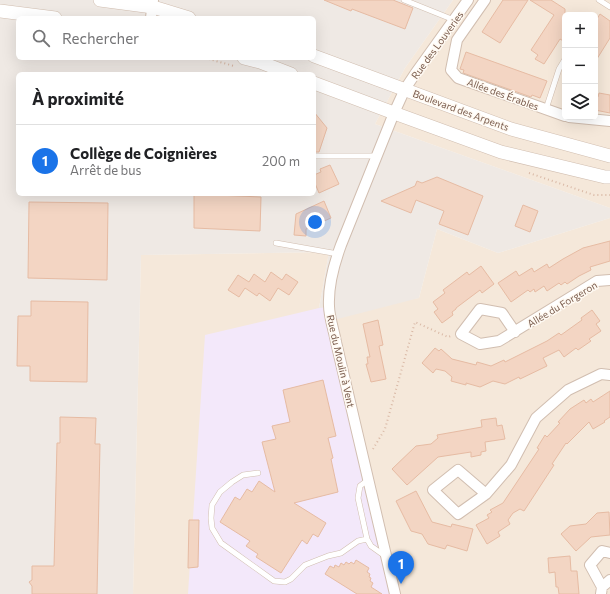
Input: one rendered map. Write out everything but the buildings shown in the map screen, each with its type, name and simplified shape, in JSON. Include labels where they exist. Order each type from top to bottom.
[{"type":"street","points":[[100,0],[152,8],[182,16]]},
{"type":"street","name":"Rue des Louveries","points":[[405,89],[468,0]]},
{"type":"street","name":"Allée des Érables","points":[[485,0],[457,40],[451,70],[458,78],[562,115]]},
{"type":"street","points":[[0,11],[39,16]]},
{"type":"street","points":[[447,30],[457,40]]},
{"type":"street","name":"Boulevard des Arpents","points":[[316,57],[511,129],[610,156]]},
{"type":"street","points":[[252,60],[286,72]]},
{"type":"street","points":[[316,84],[501,152],[610,177]]},
{"type":"street","name":"Rue du Moulin à Vent","points":[[395,594],[329,307],[330,288],[338,254],[376,156],[405,89]]},
{"type":"street","points":[[594,120],[610,122]]},
{"type":"street","name":"Allée du Forgeron","points":[[515,332],[502,313],[480,309],[461,334],[480,344],[499,341],[515,332],[597,281],[610,280]]},
{"type":"street","points":[[486,494],[458,470],[433,490],[458,514],[486,494],[511,465],[536,418],[568,390],[601,374],[610,375]]},
{"type":"street","points":[[610,553],[602,551],[590,565],[601,590],[610,580]]},
{"type":"lane","points":[[404,0],[454,20]]},
{"type":"lane","points":[[599,0],[610,7]]},
{"type":"lane","points":[[546,109],[559,68],[562,64]]},
{"type":"lane","points":[[316,156],[376,156]]},
{"type":"lane","points":[[276,244],[338,254]]},
{"type":"lane","points":[[258,473],[243,475],[220,492],[212,505],[212,528],[221,543],[274,581],[285,582],[291,579],[305,565],[328,556],[341,553],[358,541],[367,539]]},
{"type":"lane","points":[[368,480],[360,486],[358,498],[367,539],[371,546],[386,556]]},
{"type":"path","points":[[364,463],[385,429],[415,322],[448,337],[461,334]]},
{"type":"shaded area","points":[[0,0],[453,0],[405,68],[375,124],[610,208],[610,218],[498,253],[437,229],[419,298],[322,323],[319,308],[329,252],[141,255],[133,594],[0,594]]},
{"type":"shaded area","points":[[453,0],[610,0],[610,208],[375,124],[405,68]]},
{"type":"shaded area","points":[[610,218],[610,594],[133,594],[141,255],[329,252],[319,308],[419,298],[437,229],[498,253]]},
{"type":"shaded area","points":[[329,307],[395,594],[188,594],[205,335],[319,308]]},
{"type":"place","name":"Collège de Coignières","points":[[401,584]]}]
